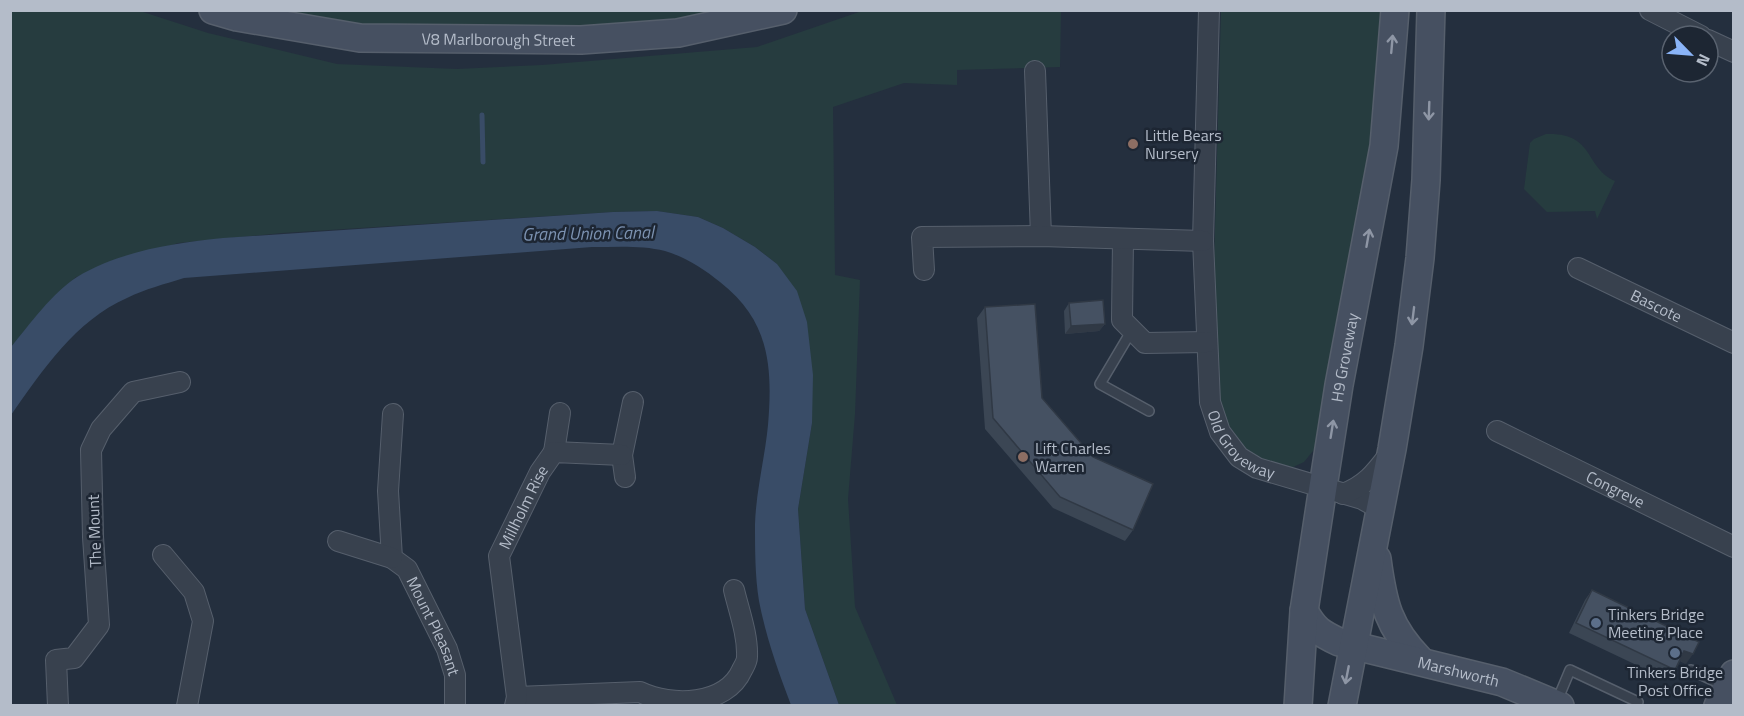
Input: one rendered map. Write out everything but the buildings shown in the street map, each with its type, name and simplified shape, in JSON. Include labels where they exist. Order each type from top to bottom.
[{"type":"street","name":"V8 Marlborough Street","points":[[213,10],[237,17],[360,38],[581,40],[678,33],[783,10]]},
{"type":"street","name":"Old Groveway","points":[[1209,10],[1203,241],[1210,402],[1220,432],[1239,457],[1257,468],[1362,499],[1373,505],[1378,524]]},
{"type":"street","name":"H9 Groveway","points":[[1298,695],[1305,605],[1314,543],[1333,490],[1384,146],[1395,10]]},
{"type":"street","points":[[1342,705],[1346,644],[1372,596],[1378,524],[1409,346],[1420,258],[1428,146],[1431,10]]},
{"type":"street","points":[[1650,10],[1677,24]]},
{"type":"street","points":[[1720,45],[1734,52]]},
{"type":"street","points":[[1035,71],[1041,236]]},
{"type":"street","points":[[924,270],[922,237],[1041,236],[1203,241]]},
{"type":"street","points":[[1123,240],[1122,320],[1145,343],[1207,342]]},
{"type":"street","name":"Bascote","points":[[1578,268],[1734,344]]},
{"type":"street","name":"The Mount","points":[[58,705],[56,660],[74,658],[99,625],[93,537],[91,450],[101,429],[133,392],[180,382]]},
{"type":"street","points":[[625,477],[622,455],[633,402]]},
{"type":"street","points":[[554,452],[560,413]]},
{"type":"street","points":[[392,558],[388,491],[393,414]]},
{"type":"street","name":"Congreve","points":[[1497,431],[1734,547]]},
{"type":"street","points":[[1333,490],[1356,489],[1372,477],[1392,449]]},
{"type":"street","name":"Millholm Rise","points":[[516,701],[500,556],[540,472],[554,452],[622,455]]},
{"type":"street","name":"Mount Pleasant","points":[[338,541],[392,558],[407,569],[447,649],[455,675],[455,705]]},
{"type":"street","points":[[164,555],[194,592],[203,621],[187,705]]},
{"type":"street","points":[[516,701],[640,692],[654,699],[676,701],[707,698],[724,691],[738,680],[747,660],[746,643],[734,590]]},
{"type":"street","points":[[1372,596],[1400,638],[1420,660]]},
{"type":"street","name":"Marshworth","points":[[1305,605],[1312,625],[1319,633],[1346,644],[1420,660],[1502,682],[1558,704]]},
{"type":"street","points":[[1298,695],[1315,657],[1323,650],[1346,644]]},
{"type":"lane","points":[[1132,330],[1100,384],[1149,411]]},
{"type":"lane","points":[[1558,704],[1570,670],[1638,702],[1636,705]]},
{"type":"lane","points":[[1691,670],[1726,689]]},
{"type":"green space","points":[[11,11],[140,11],[208,33],[337,64],[457,69],[542,65],[757,47],[862,11],[1061,11],[1060,67],[957,70],[957,85],[904,83],[833,107],[835,275],[860,280],[855,414],[848,499],[855,607],[897,705],[839,705],[805,609],[798,509],[812,423],[777,264],[755,247],[723,228],[698,217],[657,211],[282,233],[178,243],[76,277],[47,304],[11,347]]},
{"type":"green space","points":[[261,11],[731,11],[672,22],[575,32],[418,32]]},
{"type":"green space","points":[[1221,11],[1382,11],[1373,132],[1317,446],[1304,462],[1291,468],[1252,458],[1228,424],[1219,395],[1214,265]]},
{"type":"green space","points":[[1546,134],[1562,135],[1581,144],[1605,175],[1615,181],[1597,219],[1595,211],[1547,212],[1524,189],[1530,143]]},
{"type":"water","name":"Grand Union Canal","points":[[657,211],[698,217],[723,228],[755,247],[777,264],[797,291],[807,322],[813,375],[812,423],[798,509],[805,609],[839,705],[791,705],[773,654],[759,601],[755,524],[768,425],[770,383],[768,364],[758,328],[749,312],[720,282],[694,264],[665,251],[638,247],[592,247],[184,278],[134,295],[92,319],[48,364],[11,415],[11,347],[42,309],[68,283],[94,268],[129,255],[167,246],[223,238]]},
{"type":"waterway","points":[[482,115],[483,162]]},
{"type":"place","name":"Little Bears Nursery","points":[[1133,144]]},
{"type":"place","name":"Lift Charles Warren","points":[[1023,457]]},
{"type":"place","name":"Tinkers Bridge Meeting Place","points":[[1596,623]]},
{"type":"place","name":"Tinkers Bridge Post Office","points":[[1675,653]]}]
